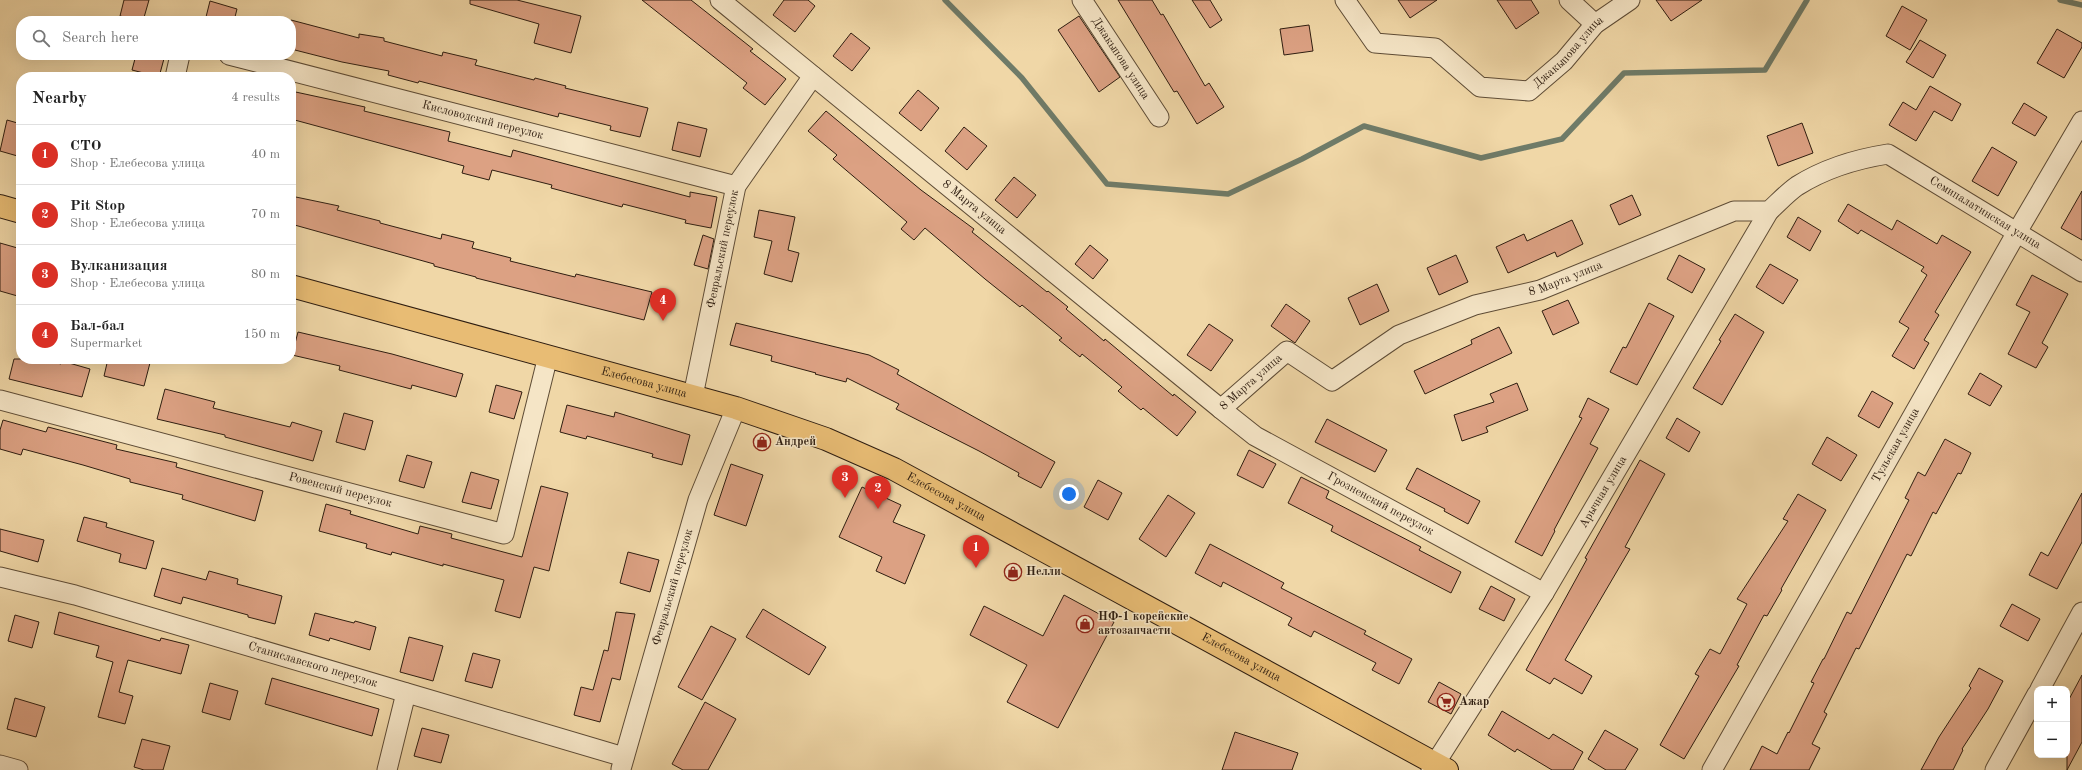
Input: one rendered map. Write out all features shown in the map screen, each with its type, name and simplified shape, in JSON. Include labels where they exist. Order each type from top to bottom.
[{"type":"main road","points":[[0,206],[16,211]]},
{"type":"main road","name":"Елебесова улица","points":[[296,287],[736,408],[826,439],[894,469],[1438,768]]},
{"type":"street","name":"8 Марта улица","points":[[720,0],[1221,409],[1287,350],[1332,381],[1399,335],[1475,305],[1540,290],[1734,211],[1769,211]]},
{"type":"street","name":"Джакыпова улица","points":[[1082,0],[1159,117]]},
{"type":"street","name":"Джакыпова улица","points":[[1345,0],[1375,43],[1435,48],[1480,87],[1529,91],[1564,61],[1595,24],[1630,0]]},
{"type":"street","points":[[1569,0],[1595,24]]},
{"type":"street","points":[[176,72],[179,60]]},
{"type":"street","name":"Кисловодский переулок","points":[[248,60],[295,72]]},
{"type":"street","name":"Кисловодский переулок","points":[[296,72],[736,186]]},
{"type":"street","name":"Февральский переулок","points":[[693,396],[736,186],[813,76]]},
{"type":"street","name":"Тульская улица","points":[[1712,770],[2016,232],[2082,121]]},
{"type":"street","name":"Семипалатинская улица","points":[[1769,211],[1796,187],[1834,167],[1865,158],[1888,154],[2082,272]]},
{"type":"street","name":"Арычная улица","points":[[1438,768],[1544,593],[1769,211]]},
{"type":"street","name":"Ровенский переулок","points":[[0,400],[504,534],[548,356]]},
{"type":"street","name":"Февральский переулок","points":[[622,764],[698,500],[736,408]]},
{"type":"street","name":"Грозненский переулок","points":[[1221,409],[1254,436],[1544,593]]},
{"type":"street","name":"Станиславского переулок","points":[[0,577],[75,595],[406,693],[622,764]]},
{"type":"street","points":[[2042,686],[2082,612]]},
{"type":"street","points":[[387,770],[406,693]]},
{"type":"street","points":[[1995,770],[2034,699]]},
{"type":"street","points":[[0,765],[18,770]]},
{"type":"building","points":[[124,0],[149,0],[144,16],[120,16]]},
{"type":"building","points":[[470,0],[517,0],[581,16],[571,53],[534,43],[539,24],[470,4]]},
{"type":"building","points":[[642,0],[691,0],[753,49],[750,51],[786,79],[765,105],[743,88],[747,83]]},
{"type":"building","points":[[784,0],[808,0],[815,6],[795,32],[773,15]]},
{"type":"building","points":[[1118,0],[1152,0],[1161,15],[1163,14],[1205,86],[1209,83],[1224,107],[1197,124],[1177,91],[1174,92]]},
{"type":"building","points":[[1192,0],[1210,0],[1222,20],[1210,28]]},
{"type":"building","points":[[1398,0],[1437,0],[1410,18]]},
{"type":"building","points":[[1497,0],[1531,0],[1539,13],[1516,29]]},
{"type":"building","points":[[1656,0],[1702,0],[1671,21]]},
{"type":"building","points":[[210,1],[237,9],[235,16],[206,16]]},
{"type":"building","points":[[1902,6],[1927,20],[1910,50],[1886,36]]},
{"type":"building","points":[[1079,16],[1120,77],[1099,92],[1058,30]]},
{"type":"building","points":[[296,21],[359,38],[359,34],[384,38],[384,41],[442,56],[443,52],[477,60],[475,65],[534,80],[535,78],[566,86],[565,88],[648,108],[640,137],[610,130],[611,126],[559,113],[558,117],[419,81],[418,83],[388,75],[389,71],[342,62],[296,50]]},
{"type":"building","points":[[1309,25],[1313,51],[1284,55],[1280,29]]},
{"type":"building","points":[[2057,29],[2082,43],[2082,47],[2064,78],[2037,63]]},
{"type":"building","points":[[851,33],[870,48],[852,71],[833,56]]},
{"type":"building","points":[[1920,40],[1946,55],[1933,78],[1906,62]]},
{"type":"building","points":[[135,60],[164,60],[160,72],[140,72],[132,70]]},
{"type":"building","points":[[1930,86],[1961,104],[1952,121],[1934,111],[1916,141],[1889,125],[1903,102],[1916,110]]},
{"type":"building","points":[[918,90],[939,108],[921,131],[899,113]]},
{"type":"building","points":[[296,92],[365,107],[364,111],[450,132],[448,141],[511,157],[513,150],[690,197],[690,192],[717,197],[711,228],[685,223],[686,220],[623,204],[622,207],[551,188],[552,185],[492,170],[489,180],[462,173],[464,166],[296,120]]},
{"type":"building","points":[[2024,103],[2047,117],[2035,136],[2012,123]]},
{"type":"building","points":[[826,111],[921,190],[974,229],[972,232],[1068,307],[1066,309],[1104,341],[1105,339],[1173,396],[1174,394],[1196,412],[1177,436],[1143,408],[1141,410],[1118,391],[1122,387],[1082,354],[1080,357],[1059,340],[1062,338],[1022,305],[1020,307],[985,279],[925,228],[914,240],[901,229],[907,222],[833,159],[837,155],[808,131]]},
{"type":"building","points":[[7,120],[16,123],[16,156],[0,151]]},
{"type":"building","points":[[678,122],[707,129],[700,157],[672,150]]},
{"type":"building","points":[[1802,123],[1813,153],[1778,166],[1767,136]]},
{"type":"building","points":[[964,127],[987,146],[967,170],[945,151]]},
{"type":"building","points":[[1992,147],[2017,162],[1998,196],[1972,181]]},
{"type":"building","points":[[1014,177],[1036,195],[1017,218],[995,200]]},
{"type":"building","points":[[2082,191],[2082,240],[2061,228]]},
{"type":"building","points":[[1632,195],[1641,215],[1619,225],[1610,205]]},
{"type":"building","points":[[296,197],[339,206],[337,210],[441,239],[442,234],[474,242],[472,248],[511,258],[510,261],[575,277],[576,274],[652,292],[644,320],[476,278],[434,266],[434,264],[296,225]]},
{"type":"building","points":[[1848,204],[1892,230],[1897,220],[1937,244],[1942,235],[1971,252],[1935,312],[1939,315],[1924,340],[1929,343],[1914,369],[1892,356],[1909,328],[1899,322],[1927,275],[1921,271],[1924,267],[1861,230],[1858,234],[1838,221]]},
{"type":"building","points":[[759,210],[795,217],[788,250],[799,253],[792,282],[764,274],[772,241],[754,237]]},
{"type":"building","points":[[1798,217],[1821,231],[1810,251],[1787,237]]},
{"type":"building","points":[[1572,220],[1583,244],[1557,257],[1555,252],[1508,273],[1496,247],[1524,234],[1527,241]]},
{"type":"building","points":[[703,235],[714,239],[708,269],[694,265]]},
{"type":"building","points":[[0,243],[16,248],[16,296],[0,291]]},
{"type":"building","points":[[1090,245],[1108,260],[1093,279],[1075,264]]},
{"type":"building","points":[[1456,255],[1468,282],[1439,295],[1427,268]]},
{"type":"building","points":[[1679,255],[1705,269],[1692,293],[1667,279]]},
{"type":"building","points":[[1770,264],[1798,280],[1783,304],[1756,287]]},
{"type":"building","points":[[2032,275],[2068,294],[2042,343],[2048,347],[2036,368],[2008,354],[2030,312],[2016,305]]},
{"type":"building","points":[[1377,284],[1389,311],[1360,325],[1348,298]]},
{"type":"building","points":[[1568,300],[1579,323],[1553,335],[1542,311]]},
{"type":"building","points":[[1649,303],[1674,316],[1637,385],[1610,372],[1623,347],[1626,348]]},
{"type":"building","points":[[1286,304],[1310,321],[1295,343],[1271,326]]},
{"type":"building","points":[[1735,314],[1764,332],[1722,405],[1693,388]]},
{"type":"building","points":[[736,323],[869,355],[899,370],[897,374],[1055,462],[1041,488],[1018,476],[1019,473],[979,451],[896,409],[899,404],[847,378],[846,382],[815,374],[816,373],[771,361],[772,356],[730,345]]},
{"type":"building","points":[[1209,324],[1233,340],[1211,371],[1187,355]]},
{"type":"building","points":[[1499,327],[1512,353],[1425,394],[1414,371],[1472,344],[1471,340]]},
{"type":"building","points":[[298,332],[392,354],[463,374],[456,397],[412,385],[411,389],[339,370],[340,366],[296,356],[296,340]]},
{"type":"building","points":[[14,359],[16,359],[16,364],[72,364],[90,369],[82,397],[9,379]]},
{"type":"building","points":[[107,364],[150,364],[144,386],[104,376]]},
{"type":"building","points":[[1980,373],[2002,386],[1990,406],[1968,394]]},
{"type":"building","points":[[1517,383],[1528,410],[1486,427],[1488,432],[1462,441],[1454,415],[1494,402],[1490,394]]},
{"type":"building","points":[[496,385],[522,392],[514,419],[489,412]]},
{"type":"building","points":[[165,389],[215,402],[213,408],[290,427],[292,422],[322,431],[313,461],[225,437],[225,435],[157,419]]},
{"type":"building","points":[[1872,391],[1893,403],[1879,428],[1858,416]]},
{"type":"building","points":[[1588,398],[1609,409],[1590,444],[1598,448],[1554,530],[1555,531],[1542,556],[1515,542],[1582,418],[1579,417]]},
{"type":"building","points":[[567,405],[614,417],[615,412],[690,435],[682,465],[652,457],[653,454],[587,436],[586,439],[560,432]]},
{"type":"building","points":[[344,413],[373,421],[365,450],[336,442]]},
{"type":"building","points":[[1677,418],[1700,432],[1689,452],[1666,438]]},
{"type":"building","points":[[1327,419],[1387,450],[1375,472],[1315,442]]},
{"type":"building","points":[[3,420],[46,432],[48,427],[117,445],[116,449],[177,463],[176,467],[263,491],[255,521],[182,499],[183,495],[130,482],[130,479],[83,465],[23,449],[21,455],[0,449],[0,430]]},
{"type":"building","points":[[1827,437],[1857,455],[1841,481],[1812,464]]},
{"type":"building","points":[[1945,439],[1971,453],[1961,474],[1958,473],[1936,514],[1933,512],[1911,556],[1907,554],[1859,649],[1856,648],[1824,712],[1827,714],[1812,744],[1820,748],[1809,770],[1750,770],[1762,746],[1777,754],[1814,683],[1811,682],[1847,612],[1851,614],[1909,500],[1905,498],[1918,472],[1925,476]]},
{"type":"building","points":[[1249,450],[1276,464],[1263,488],[1237,475]]},
{"type":"building","points":[[407,455],[432,462],[424,488],[399,481]]},
{"type":"building","points":[[1640,460],[1665,474],[1625,547],[1630,549],[1565,660],[1592,676],[1582,694],[1554,678],[1550,684],[1526,670],[1587,559],[1585,558]]},
{"type":"building","points":[[731,464],[763,475],[746,526],[714,515]]},
{"type":"building","points":[[1417,468],[1480,501],[1468,524],[1444,511],[1445,509],[1406,489]]},
{"type":"building","points":[[471,472],[499,480],[491,509],[462,502]]},
{"type":"building","points":[[1301,477],[1329,491],[1326,498],[1421,547],[1419,550],[1461,572],[1451,593],[1331,531],[1333,526],[1288,503]]},
{"type":"building","points":[[1098,480],[1122,493],[1108,520],[1084,507]]},
{"type":"building","points":[[541,486],[568,493],[549,571],[534,567],[520,618],[495,611],[504,580],[443,564],[443,566],[392,552],[391,555],[366,548],[367,544],[319,531],[326,504],[351,511],[350,514],[418,534],[420,526],[452,534],[451,538],[522,557]]},
{"type":"building","points":[[862,487],[901,505],[893,522],[925,535],[905,584],[876,571],[882,557],[839,537]]},
{"type":"building","points":[[2082,493],[2082,542],[2057,589],[2029,575],[2041,552],[2048,556]]},
{"type":"building","points":[[1798,494],[1826,510],[1767,616],[1764,615],[1737,665],[1739,666],[1684,759],[1660,745],[1699,676],[1695,674],[1710,649],[1720,654],[1747,604],[1737,599],[1788,521],[1783,519]]},
{"type":"building","points":[[1168,495],[1195,513],[1166,557],[1139,539]]},
{"type":"building","points":[[84,517],[107,523],[106,527],[154,541],[146,569],[119,562],[121,554],[77,541]]},
{"type":"building","points":[[0,529],[44,540],[38,562],[0,551]]},
{"type":"building","points":[[1210,544],[1284,583],[1281,588],[1366,631],[1364,634],[1412,659],[1399,684],[1372,670],[1376,663],[1314,631],[1311,637],[1288,625],[1292,618],[1223,582],[1221,587],[1195,573]]},
{"type":"building","points":[[628,552],[659,560],[650,592],[620,583]]},
{"type":"building","points":[[162,568],[206,580],[209,571],[238,579],[237,584],[282,596],[275,624],[183,597],[181,604],[154,596]]},
{"type":"building","points":[[1491,586],[1515,599],[1504,621],[1479,609]]},
{"type":"building","points":[[1064,595],[1114,622],[1058,728],[1007,702],[1027,665],[970,635],[984,606],[1043,636]]},
{"type":"building","points":[[2012,604],[2040,619],[2028,641],[2000,626]]},
{"type":"building","points":[[763,609],[826,647],[809,675],[746,637]]},
{"type":"building","points":[[59,612],[160,641],[161,638],[189,645],[181,674],[128,660],[119,692],[133,696],[125,724],[98,717],[113,662],[96,657],[99,646],[54,634]]},
{"type":"building","points":[[616,612],[635,614],[620,680],[612,678],[600,722],[574,715],[581,687],[593,690],[604,650],[608,651]]},
{"type":"building","points":[[315,613],[376,627],[370,650],[330,638],[329,641],[309,635]]},
{"type":"building","points":[[15,615],[39,622],[32,648],[8,641]]},
{"type":"building","points":[[711,626],[736,639],[702,700],[678,687]]},
{"type":"building","points":[[409,637],[443,646],[433,681],[400,672]]},
{"type":"building","points":[[473,653],[500,660],[492,688],[465,681]]},
{"type":"building","points":[[1979,668],[2003,681],[1988,709],[1962,749],[1963,750],[1953,770],[1921,770],[1939,737],[1971,688],[1969,686]]},
{"type":"building","points":[[2082,675],[2082,742],[2067,770],[2067,758],[2070,758],[2070,697]]},
{"type":"building","points":[[272,678],[379,709],[372,736],[265,704]]},
{"type":"building","points":[[1439,682],[1461,694],[1451,714],[1428,702]]},
{"type":"building","points":[[210,683],[238,691],[230,720],[202,712]]},
{"type":"building","points":[[15,698],[45,707],[36,737],[7,729]]},
{"type":"building","points":[[705,702],[736,719],[708,770],[683,770],[672,764]]},
{"type":"building","points":[[1502,711],[1549,739],[1553,734],[1583,752],[1573,770],[1552,770],[1517,749],[1515,752],[1488,735]]},
{"type":"building","points":[[422,728],[449,735],[441,763],[414,756]]},
{"type":"building","points":[[1605,730],[1638,749],[1625,770],[1606,770],[1588,759]]},
{"type":"building","points":[[1235,732],[1298,753],[1292,770],[1222,770]]},
{"type":"building","points":[[142,739],[170,746],[163,770],[144,770],[134,767]]},
{"type":"waterway","points":[[945,0],[1022,78],[1107,184],[1228,194],[1302,159],[1364,126],[1481,158],[1562,139],[1624,73],[1765,70],[1807,0]]},
{"type":"waterway","points":[[2060,0],[2082,5]]},
{"type":"place","name":"Бал-бал","points":[[663,321]]},
{"type":"place","name":"Андрей","points":[[762,442]]},
{"type":"place","name":"Вулканизация","points":[[845,498]]},
{"type":"place","name":"Pit Stop","points":[[878,509]]},
{"type":"place","name":"СТО","points":[[976,568]]},
{"type":"place","name":"Нелли","points":[[1013,572]]},
{"type":"place","name":"НФ-1 корейские автозапчасти","points":[[1085,624]]},
{"type":"place","name":"Ажар","points":[[1446,702]]}]
